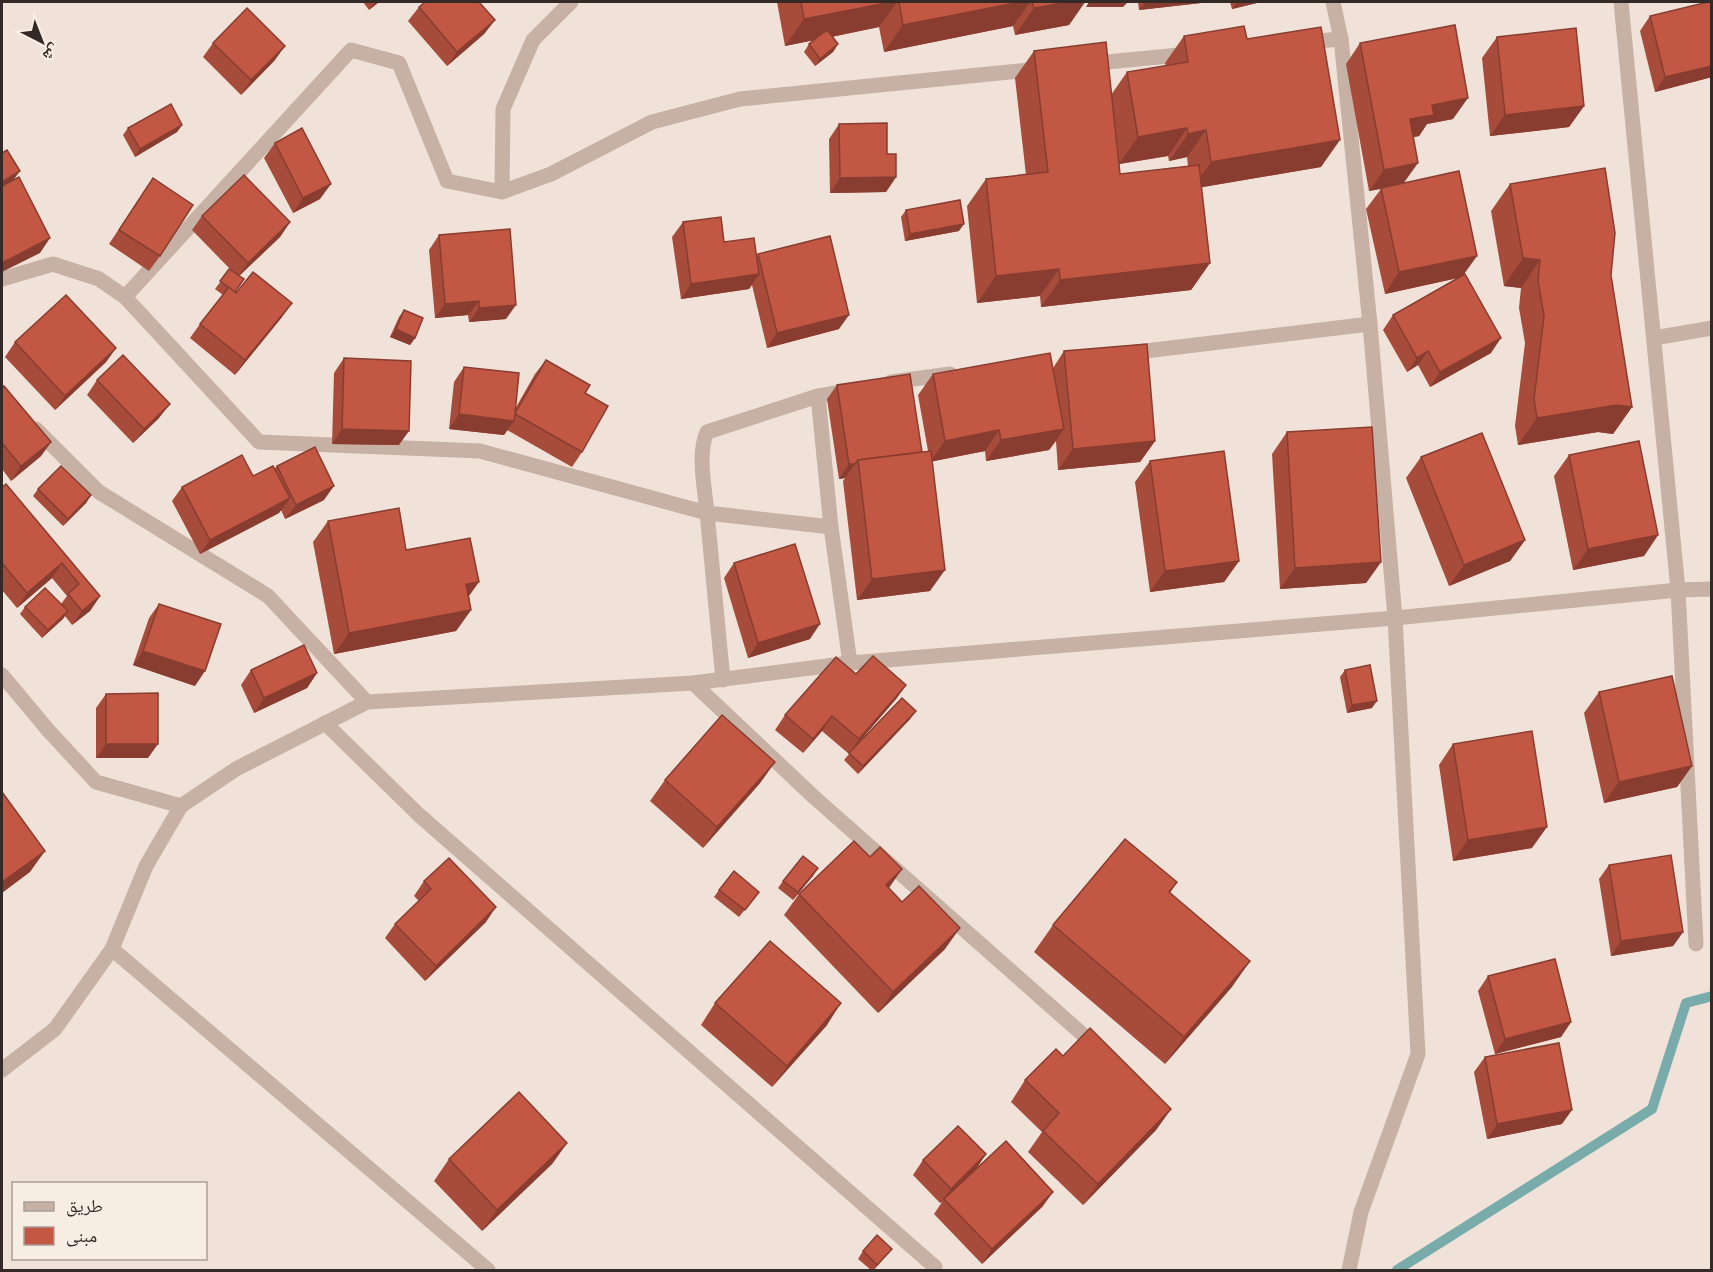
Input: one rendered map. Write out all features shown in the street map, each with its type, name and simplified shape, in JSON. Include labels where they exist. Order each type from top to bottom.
[{"type":"street","points":[[502,192],[503,109],[533,40],[571,2]]},
{"type":"street","points":[[1333,2],[1341,39],[1370,324],[1395,618],[1418,1054],[1360,1212],[1349,1270]]},
{"type":"street","points":[[1621,2],[1678,590],[1696,944]]},
{"type":"street","points":[[1294,44],[1341,39]]},
{"type":"street","points":[[125,297],[351,50],[399,63],[447,181],[502,192],[551,174],[652,122],[740,99],[1199,53]]},
{"type":"street","points":[[2,279],[53,264],[99,279],[125,297],[259,442],[480,451],[707,513],[831,527]]},
{"type":"street","points":[[1114,355],[1370,324]]},
{"type":"street","points":[[1654,338],[1712,328]]},
{"type":"street","points":[[723,680],[702,453],[703,441],[707,432],[818,396],[903,380],[962,373]]},
{"type":"street","points":[[818,396],[831,527],[850,663]]},
{"type":"street","points":[[29,422],[99,492],[268,596],[367,702]]},
{"type":"street","points":[[2,1070],[55,1029],[112,949],[146,866],[181,806],[236,770],[367,702],[693,683],[850,663],[1395,618],[1678,590],[1712,589]]},
{"type":"street","points":[[2,675],[96,783],[181,806]]},
{"type":"street","points":[[693,683],[815,798],[1106,1055]]},
{"type":"street","points":[[325,723],[419,815],[935,1267]]},
{"type":"street","points":[[112,949],[488,1270]]},
{"type":"building","points":[[425,2],[479,2],[495,20],[457,52],[419,7]]},
{"type":"building","points":[[801,2],[892,2],[804,19]]},
{"type":"building","points":[[899,2],[1020,2],[903,25]]},
{"type":"building","points":[[1032,2],[1068,2],[1034,8]]},
{"type":"building","points":[[1708,2],[1712,6],[1712,66],[1665,77],[1650,16]]},
{"type":"building","points":[[247,8],[285,46],[251,80],[213,43]]},
{"type":"building","points":[[1455,25],[1468,98],[1432,105],[1434,115],[1410,119],[1418,163],[1384,170],[1360,43]]},
{"type":"building","points":[[1244,26],[1247,39],[1321,27],[1340,140],[1211,162],[1206,130],[1188,134],[1187,128],[1138,137],[1127,72],[1188,62],[1184,36]]},
{"type":"building","points":[[1576,28],[1584,106],[1505,115],[1497,37]]},
{"type":"building","points":[[828,31],[838,44],[820,59],[809,44]]},
{"type":"building","points":[[1106,42],[1120,174],[1199,165],[1210,263],[1060,280],[1059,269],[996,276],[986,179],[1048,172],[1034,51]]},
{"type":"building","points":[[171,104],[182,125],[140,149],[128,128]]},
{"type":"building","points":[[887,123],[887,154],[896,154],[896,177],[840,178],[839,124]]},
{"type":"building","points":[[302,128],[331,184],[303,198],[275,143]]},
{"type":"building","points":[[7,150],[20,171],[2,182],[2,153]]},
{"type":"building","points":[[1605,168],[1615,233],[1611,275],[1632,407],[1617,405],[1537,418],[1534,399],[1544,316],[1538,281],[1540,260],[1523,258],[1510,184]]},
{"type":"building","points":[[1459,171],[1477,256],[1399,272],[1381,188]]},
{"type":"building","points":[[244,175],[290,222],[248,263],[202,216]]},
{"type":"building","points":[[19,177],[50,238],[2,263],[2,186]]},
{"type":"building","points":[[153,178],[193,205],[160,256],[119,230]]},
{"type":"building","points":[[960,200],[964,224],[910,234],[906,210]]},
{"type":"building","points":[[721,217],[724,242],[754,238],[759,274],[691,284],[683,222]]},
{"type":"building","points":[[510,229],[516,305],[479,308],[479,301],[445,304],[439,235]]},
{"type":"building","points":[[830,236],[849,315],[777,333],[758,254]]},
{"type":"building","points":[[229,269],[244,279],[235,292],[220,281]]},
{"type":"building","points":[[253,272],[292,303],[245,360],[200,324],[229,287],[236,293]]},
{"type":"building","points":[[1465,274],[1501,338],[1440,372],[1428,351],[1417,358],[1393,315]]},
{"type":"building","points":[[66,295],[116,348],[65,396],[15,342]]},
{"type":"building","points":[[404,310],[423,318],[415,338],[396,329]]},
{"type":"building","points":[[1147,344],[1155,441],[1073,449],[1064,351]]},
{"type":"building","points":[[1050,353],[1064,429],[1001,440],[999,430],[945,441],[933,374]]},
{"type":"building","points":[[123,355],[170,404],[144,429],[97,380]]},
{"type":"building","points":[[344,358],[411,361],[409,431],[342,429]]},
{"type":"building","points":[[546,360],[590,385],[585,393],[608,406],[582,452],[515,414],[514,421],[459,414],[464,367],[519,373],[515,413]]},
{"type":"building","points":[[910,374],[922,452],[858,460],[855,464],[849,464],[837,385]]},
{"type":"building","points":[[4,386],[51,442],[21,466],[2,443],[2,389]]},
{"type":"building","points":[[1372,427],[1381,562],[1295,568],[1287,432]]},
{"type":"building","points":[[1482,433],[1525,540],[1464,565],[1421,457]]},
{"type":"building","points":[[1639,441],[1658,535],[1588,549],[1569,455]]},
{"type":"building","points":[[315,447],[334,486],[296,505],[277,466]]},
{"type":"building","points":[[931,451],[945,570],[872,579],[858,460]]},
{"type":"building","points":[[1224,451],[1239,561],[1165,571],[1150,461]]},
{"type":"building","points":[[242,455],[253,476],[273,466],[290,498],[210,540],[182,487]]},
{"type":"building","points":[[61,466],[91,495],[68,519],[38,489]]},
{"type":"building","points":[[6,484],[100,596],[82,611],[68,594],[79,584],[62,563],[27,593],[2,563],[2,487]]},
{"type":"building","points":[[399,508],[406,550],[470,538],[479,582],[466,584],[471,610],[349,633],[328,521]]},
{"type":"building","points":[[795,544],[820,624],[758,643],[734,563]]},
{"type":"building","points":[[45,588],[68,611],[48,630],[25,607]]},
{"type":"building","points":[[159,604],[221,624],[205,671],[143,651]]},
{"type":"building","points":[[304,645],[317,673],[264,698],[251,670]]},
{"type":"building","points":[[873,656],[906,685],[859,739],[832,716],[813,739],[785,715],[836,657],[856,674]]},
{"type":"building","points":[[1370,665],[1377,701],[1352,705],[1345,670]]},
{"type":"building","points":[[1672,676],[1692,766],[1619,782],[1599,692]]},
{"type":"building","points":[[158,693],[158,744],[106,744],[106,694]]},
{"type":"building","points":[[902,698],[916,711],[863,766],[849,753]]},
{"type":"building","points":[[722,715],[775,762],[717,827],[665,780]]},
{"type":"building","points":[[1532,731],[1547,827],[1468,840],[1453,744]]},
{"type":"building","points":[[2,792],[45,851],[2,882]]},
{"type":"building","points":[[1125,839],[1177,882],[1169,892],[1250,961],[1184,1037],[1053,925]]},
{"type":"building","points":[[854,841],[870,857],[880,847],[902,869],[886,885],[902,902],[919,886],[960,928],[893,992],[799,894]]},
{"type":"building","points":[[1671,855],[1683,932],[1621,941],[1609,865]]},
{"type":"building","points":[[803,856],[818,868],[798,892],[783,881]]},
{"type":"building","points":[[449,858],[496,907],[436,966],[395,924],[431,889],[424,881]]},
{"type":"building","points":[[734,871],[759,892],[745,910],[719,890]]},
{"type":"building","points":[[770,941],[841,1003],[787,1066],[715,1003]]},
{"type":"building","points":[[1555,959],[1571,1022],[1505,1039],[1488,976]]},
{"type":"building","points":[[1090,1028],[1171,1109],[1098,1184],[1043,1131],[1059,1113],[1025,1080],[1056,1049],[1063,1056]]},
{"type":"building","points":[[1559,1043],[1572,1110],[1497,1124],[1485,1057]]},
{"type":"building","points":[[519,1092],[567,1143],[497,1210],[449,1159]]},
{"type":"building","points":[[958,1126],[986,1154],[951,1189],[923,1160]]},
{"type":"building","points":[[1006,1141],[1053,1192],[992,1249],[944,1199]]},
{"type":"building","points":[[877,1235],[892,1249],[877,1265],[863,1251]]},
{"type":"waterway","points":[[1397,1270],[1652,1109],[1686,1003],[1712,996]]}]
